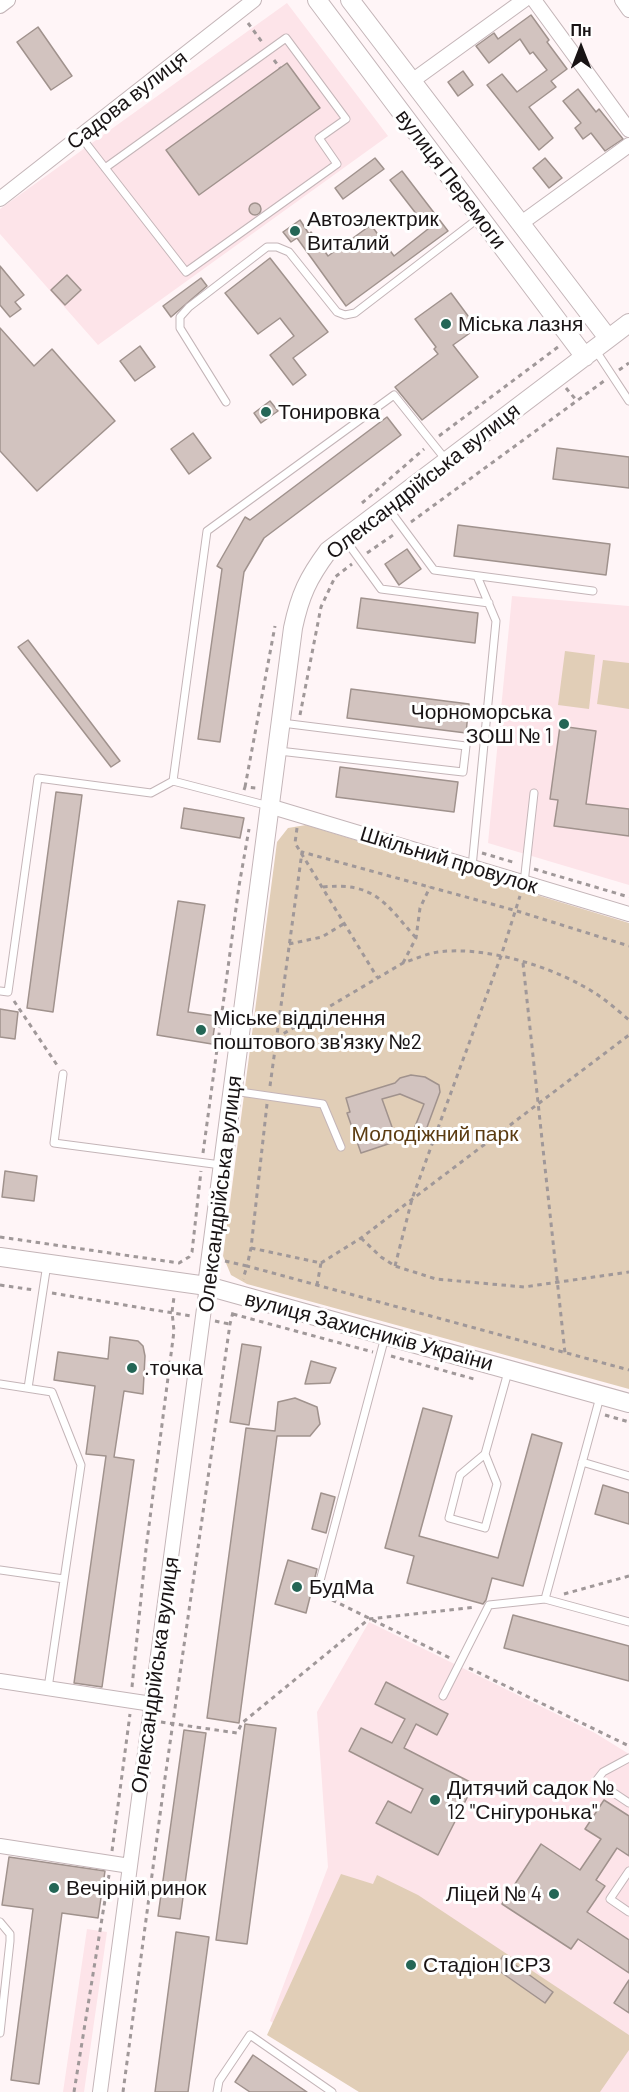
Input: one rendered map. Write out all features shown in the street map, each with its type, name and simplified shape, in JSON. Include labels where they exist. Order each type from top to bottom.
[{"type":"main road","name":"вулиця Перемоги","points":[[317,0],[480,218],[596,348]]},
{"type":"main road","name":"вулиця Перемоги","points":[[350,0],[520,224],[596,348]]},
{"type":"main road","name":"Олександрійська вулиця","points":[[207,1286],[280,723],[293,628],[300,598],[313,571],[328,551],[629,323]]},
{"type":"main road","name":"вулиця Захисників України","points":[[0,1257],[207,1286],[386,1336],[506,1378],[598,1404],[629,1403]]},
{"type":"street","points":[[0,6],[8,0]]},
{"type":"street","name":"Садова вулиця","points":[[0,199],[254,0]]},
{"type":"street","points":[[412,81],[524,0]]},
{"type":"street","points":[[534,0],[629,130]]},
{"type":"street","points":[[622,0],[629,10]]},
{"type":"street","points":[[520,224],[629,145]]},
{"type":"street","name":"Шкільний провулок","points":[[269,806],[629,914]]},
{"type":"street","name":"Олександрійська вулиця","points":[[99,2092],[207,1286]]},
{"type":"street","points":[[0,1681],[152,1704]]},
{"type":"street","points":[[0,1846],[130,1866]]},
{"type":"lane","points":[[81,136],[105,168],[186,272],[337,164],[319,138],[346,119],[286,38],[105,168]]},
{"type":"lane","points":[[226,402],[180,328],[179,322],[189,307],[267,247],[277,247],[289,252],[337,312],[345,315],[355,313],[480,218]]},
{"type":"lane","points":[[596,348],[629,401]]},
{"type":"lane","points":[[173,781],[207,531],[394,394],[447,461]]},
{"type":"lane","points":[[386,507],[434,570],[593,591]]},
{"type":"lane","points":[[344,538],[381,589],[489,603]]},
{"type":"lane","points":[[472,867],[496,621],[477,576]]},
{"type":"lane","points":[[277,751],[463,772],[466,746],[280,723]]},
{"type":"lane","points":[[4,991],[38,778],[151,793],[173,781],[269,806]]},
{"type":"lane","points":[[524,883],[534,793]]},
{"type":"lane","points":[[63,1074],[54,1143],[223,1165]]},
{"type":"lane","points":[[233,1091],[323,1104],[341,1147]]},
{"type":"lane","points":[[28,1388],[47,1264]]},
{"type":"lane","points":[[317,1592],[386,1336]]},
{"type":"lane","points":[[485,1454],[497,1484],[485,1528],[449,1518],[460,1475],[485,1454],[506,1378]]},
{"type":"lane","points":[[0,1384],[52,1392],[81,1465],[48,1688]]},
{"type":"lane","points":[[545,1599],[598,1404]]},
{"type":"lane","points":[[582,1462],[629,1476]]},
{"type":"lane","points":[[0,1570],[64,1579]]},
{"type":"lane","points":[[443,1696],[489,1605],[545,1599],[629,1622]]},
{"type":"lane","points":[[629,1758],[603,1772],[596,1781],[629,1803]]},
{"type":"lane","points":[[629,1871],[610,1899],[629,1912]]},
{"type":"lane","points":[[0,1923],[9,1934],[10,1941],[0,2033]]},
{"type":"lane","points":[[217,2092],[219,2081],[250,2036],[332,2092]]},
{"type":"path","points":[[240,12],[280,68]]},
{"type":"path","points":[[295,843],[377,976]]},
{"type":"path","points":[[302,852],[517,911],[629,946]]},
{"type":"path","points":[[302,852],[247,1266],[628,1369]]},
{"type":"path","points":[[395,1266],[412,1199],[517,911],[524,883]]},
{"type":"path","points":[[0,1237],[179,1263],[189,1257],[192,1252],[238,886]]},
{"type":"path","points":[[323,887],[361,889],[380,898],[416,938]]},
{"type":"path","points":[[403,963],[416,938],[420,908],[430,887]]},
{"type":"path","points":[[289,944],[322,937],[345,923]]},
{"type":"path","points":[[276,1038],[377,976],[403,963],[440,952],[458,951],[501,956],[556,973],[580,984],[605,1000],[629,1020]]},
{"type":"path","points":[[523,963],[565,1353]]},
{"type":"path","points":[[4,991],[63,1074]]},
{"type":"path","points":[[251,1248],[321,1263],[361,1238],[629,1035]]},
{"type":"path","points":[[361,1238],[381,1257],[395,1266],[436,1279],[524,1287],[629,1272]]},
{"type":"path","points":[[317,1286],[321,1263]]},
{"type":"path","points":[[0,1285],[39,1291]]},
{"type":"path","points":[[50,1293],[172,1312],[174,1331],[146,1549],[129,1718],[111,1863],[74,2092]]},
{"type":"path","points":[[232,1314],[381,1354],[506,1378]]},
{"type":"path","points":[[123,2092],[172,1724],[230,1324]]},
{"type":"path","points":[[598,1404],[629,1422]]},
{"type":"path","points":[[545,1599],[629,1576]]},
{"type":"path","points":[[317,1592],[629,1746]]},
{"type":"path","points":[[129,1718],[237,1733],[242,1724],[369,1619],[489,1605]]},
{"type":"shaded area","points":[[287,3],[388,136],[98,345],[0,234],[0,209]]},
{"type":"shaded area","name":"Чорноморська ЗОШ № 1","points":[[512,596],[629,606],[629,885],[488,843]]},
{"type":"shaded area","name":"Ліцей № 4","points":[[369,1622],[595,1733],[629,1754],[629,2092],[381,2092],[270,2021],[328,1867],[317,1712]]},
{"type":"shaded area","points":[[87,1929],[107,1932],[84,2092],[63,2092]]},
{"type":"green space","points":[[565,651],[595,655],[589,709],[558,705]]},
{"type":"green space","points":[[603,660],[629,663],[629,709],[597,704]]},
{"type":"green space","name":"Молодіжний парк","points":[[306,825],[629,923],[629,1389],[247,1284],[231,1275],[223,1256],[277,842],[288,828]]},
{"type":"green space","name":"Стадіон ІСРЗ","points":[[341,1874],[373,1884],[377,1875],[418,1895],[629,2035],[629,2050],[600,2092],[359,2092],[267,2035]]},
{"type":"building","points":[[531,15],[567,69],[551,81],[556,87],[529,107],[553,138],[539,150],[487,85],[502,74],[517,92],[547,70],[533,52],[530,54],[520,39],[489,63],[476,46],[494,33],[498,39]]},
{"type":"building","points":[[38,27],[72,76],[51,90],[17,42]]},
{"type":"building","points":[[287,63],[320,108],[199,195],[166,150]]},
{"type":"building","points":[[463,71],[473,85],[458,96],[448,82]]},
{"type":"building","points":[[578,89],[596,112],[599,109],[623,139],[605,151],[591,133],[583,139],[575,128],[581,123],[563,101]]},
{"type":"building","points":[[375,158],[384,169],[343,199],[335,188]]},
{"type":"building","points":[[545,158],[562,178],[549,188],[533,168]]},
{"type":"building","points":[[402,171],[448,231],[346,306],[297,238],[291,242],[283,232],[300,220],[328,256],[371,225],[394,256],[428,229],[390,180]]},
{"type":"building","points":[[257,203],[261,209],[257,215],[253,215],[249,207]]},
{"type":"building","points":[[270,258],[328,332],[293,358],[306,375],[293,385],[270,355],[294,336],[280,318],[258,334],[225,293]]},
{"type":"building","points":[[0,266],[24,295],[15,302],[21,309],[10,317],[0,305]]},
{"type":"building","points":[[67,275],[81,290],[65,305],[51,290]]},
{"type":"building","points":[[201,278],[207,286],[171,317],[163,306]]},
{"type":"building","points":[[451,293],[477,328],[453,345],[478,377],[422,420],[395,387],[438,354],[434,349],[436,347],[415,319]]},
{"type":"building","points":[[0,328],[34,366],[52,349],[115,421],[37,491],[0,451]]},
{"type":"building","points":[[140,346],[155,367],[135,381],[120,361]]},
{"type":"building","name":"Тонировка","points":[[270,401],[278,411],[261,423],[254,413]]},
{"type":"building","points":[[387,417],[401,435],[264,538],[244,572],[220,742],[198,739],[222,569],[217,566],[245,517],[250,520]]},
{"type":"building","points":[[193,433],[211,458],[189,474],[171,449]]},
{"type":"building","points":[[557,448],[629,457],[629,488],[553,479]]},
{"type":"building","points":[[458,525],[610,544],[606,575],[454,556]]},
{"type":"building","points":[[407,549],[421,569],[399,585],[385,564]]},
{"type":"building","points":[[361,598],[478,613],[475,643],[357,628]]},
{"type":"building","points":[[28,640],[120,761],[111,767],[18,647]]},
{"type":"building","points":[[351,689],[469,704],[466,733],[347,718]]},
{"type":"building","points":[[560,726],[596,731],[586,804],[629,809],[629,836],[554,826],[558,800],[550,799]]},
{"type":"building","points":[[340,767],[458,782],[454,812],[336,797]]},
{"type":"building","points":[[56,792],[82,795],[53,1012],[27,1008]]},
{"type":"building","points":[[184,808],[244,818],[240,838],[181,828]]},
{"type":"building","points":[[178,901],[205,905],[188,1012],[216,1016],[212,1044],[157,1035]]},
{"type":"building","points":[[0,1009],[18,1012],[15,1039],[0,1037]]},
{"type":"building","points":[[411,1075],[425,1077],[439,1085],[440,1092],[423,1138],[416,1140],[412,1134],[424,1104],[400,1094],[382,1099],[397,1141],[361,1153],[347,1113],[350,1112],[346,1098],[395,1083],[400,1078]]},
{"type":"building","points":[[5,1171],[37,1176],[34,1201],[2,1197]]},
{"type":"building","points":[[110,1337],[138,1341],[143,1346],[145,1356],[143,1394],[124,1391],[114,1457],[134,1460],[102,1687],[74,1683],[106,1456],[86,1454],[95,1386],[54,1380],[58,1352],[108,1359]]},
{"type":"building","points":[[242,1344],[261,1347],[249,1425],[230,1422]]},
{"type":"building","points":[[311,1361],[336,1368],[330,1383],[305,1384]]},
{"type":"building","points":[[295,1398],[317,1407],[320,1424],[310,1436],[277,1436],[239,1723],[207,1718],[246,1428],[275,1431],[278,1402]]},
{"type":"building","points":[[423,1408],[452,1416],[419,1536],[498,1558],[532,1434],[562,1443],[523,1586],[492,1578],[483,1604],[407,1583],[414,1556],[385,1548]]},
{"type":"building","points":[[603,1485],[629,1493],[629,1524],[595,1514]]},
{"type":"building","points":[[321,1493],[335,1497],[326,1533],[312,1529]]},
{"type":"building","name":"БудМа","points":[[288,1560],[317,1569],[306,1613],[275,1604]]},
{"type":"building","points":[[513,1615],[629,1646],[629,1681],[504,1648]]},
{"type":"building","points":[[386,1682],[448,1714],[437,1735],[416,1724],[404,1748],[474,1784],[438,1855],[376,1823],[388,1801],[411,1813],[423,1789],[349,1751],[361,1728],[392,1743],[405,1719],[375,1704]]},
{"type":"building","points":[[245,1724],[276,1728],[247,1944],[216,1940]]},
{"type":"building","points":[[184,1730],[206,1733],[180,1919],[158,1916]]},
{"type":"building","points":[[604,1800],[629,1816],[629,1856],[617,1848],[596,1880],[605,1886],[587,1912],[629,1940],[629,1973],[578,1939],[571,1949],[502,1904],[541,1844],[580,1870],[601,1839],[585,1829]]},
{"type":"building","points":[[9,1857],[105,1871],[98,1918],[62,1913],[39,2084],[11,2080],[33,1909],[2,1905]]},
{"type":"building","points":[[176,1932],[209,1937],[188,2092],[155,2092]]},
{"type":"building","points":[[503,1956],[553,1992],[545,2003],[495,1968]]},
{"type":"building","points":[[629,1980],[629,2013],[614,2003]]},
{"type":"building","points":[[253,2055],[307,2092],[250,2092],[235,2082]]},
{"type":"place","name":"Автоэлектрик Виталий","points":[[295,231]]},
{"type":"place","name":"Міська лазня","points":[[446,324]]},
{"type":"place","name":"Тонировка","points":[[266,412]]},
{"type":"place","name":"Чорноморська ЗОШ № 1","points":[[564,724]]},
{"type":"place","name":"Міське відділення поштового зв'язку №2","points":[[201,1030]]},
{"type":"place","name":".точка","points":[[132,1368]]},
{"type":"place","name":"БудМа","points":[[297,1587]]},
{"type":"place","name":"Дитячий садок № 12 \"Снігуронька\"","points":[[435,1800]]},
{"type":"place","name":"Вечірній ринок","points":[[54,1888]]},
{"type":"place","name":"Ліцей № 4","points":[[554,1894]]},
{"type":"place","name":"Стадіон ІСРЗ","points":[[411,1965]]}]
